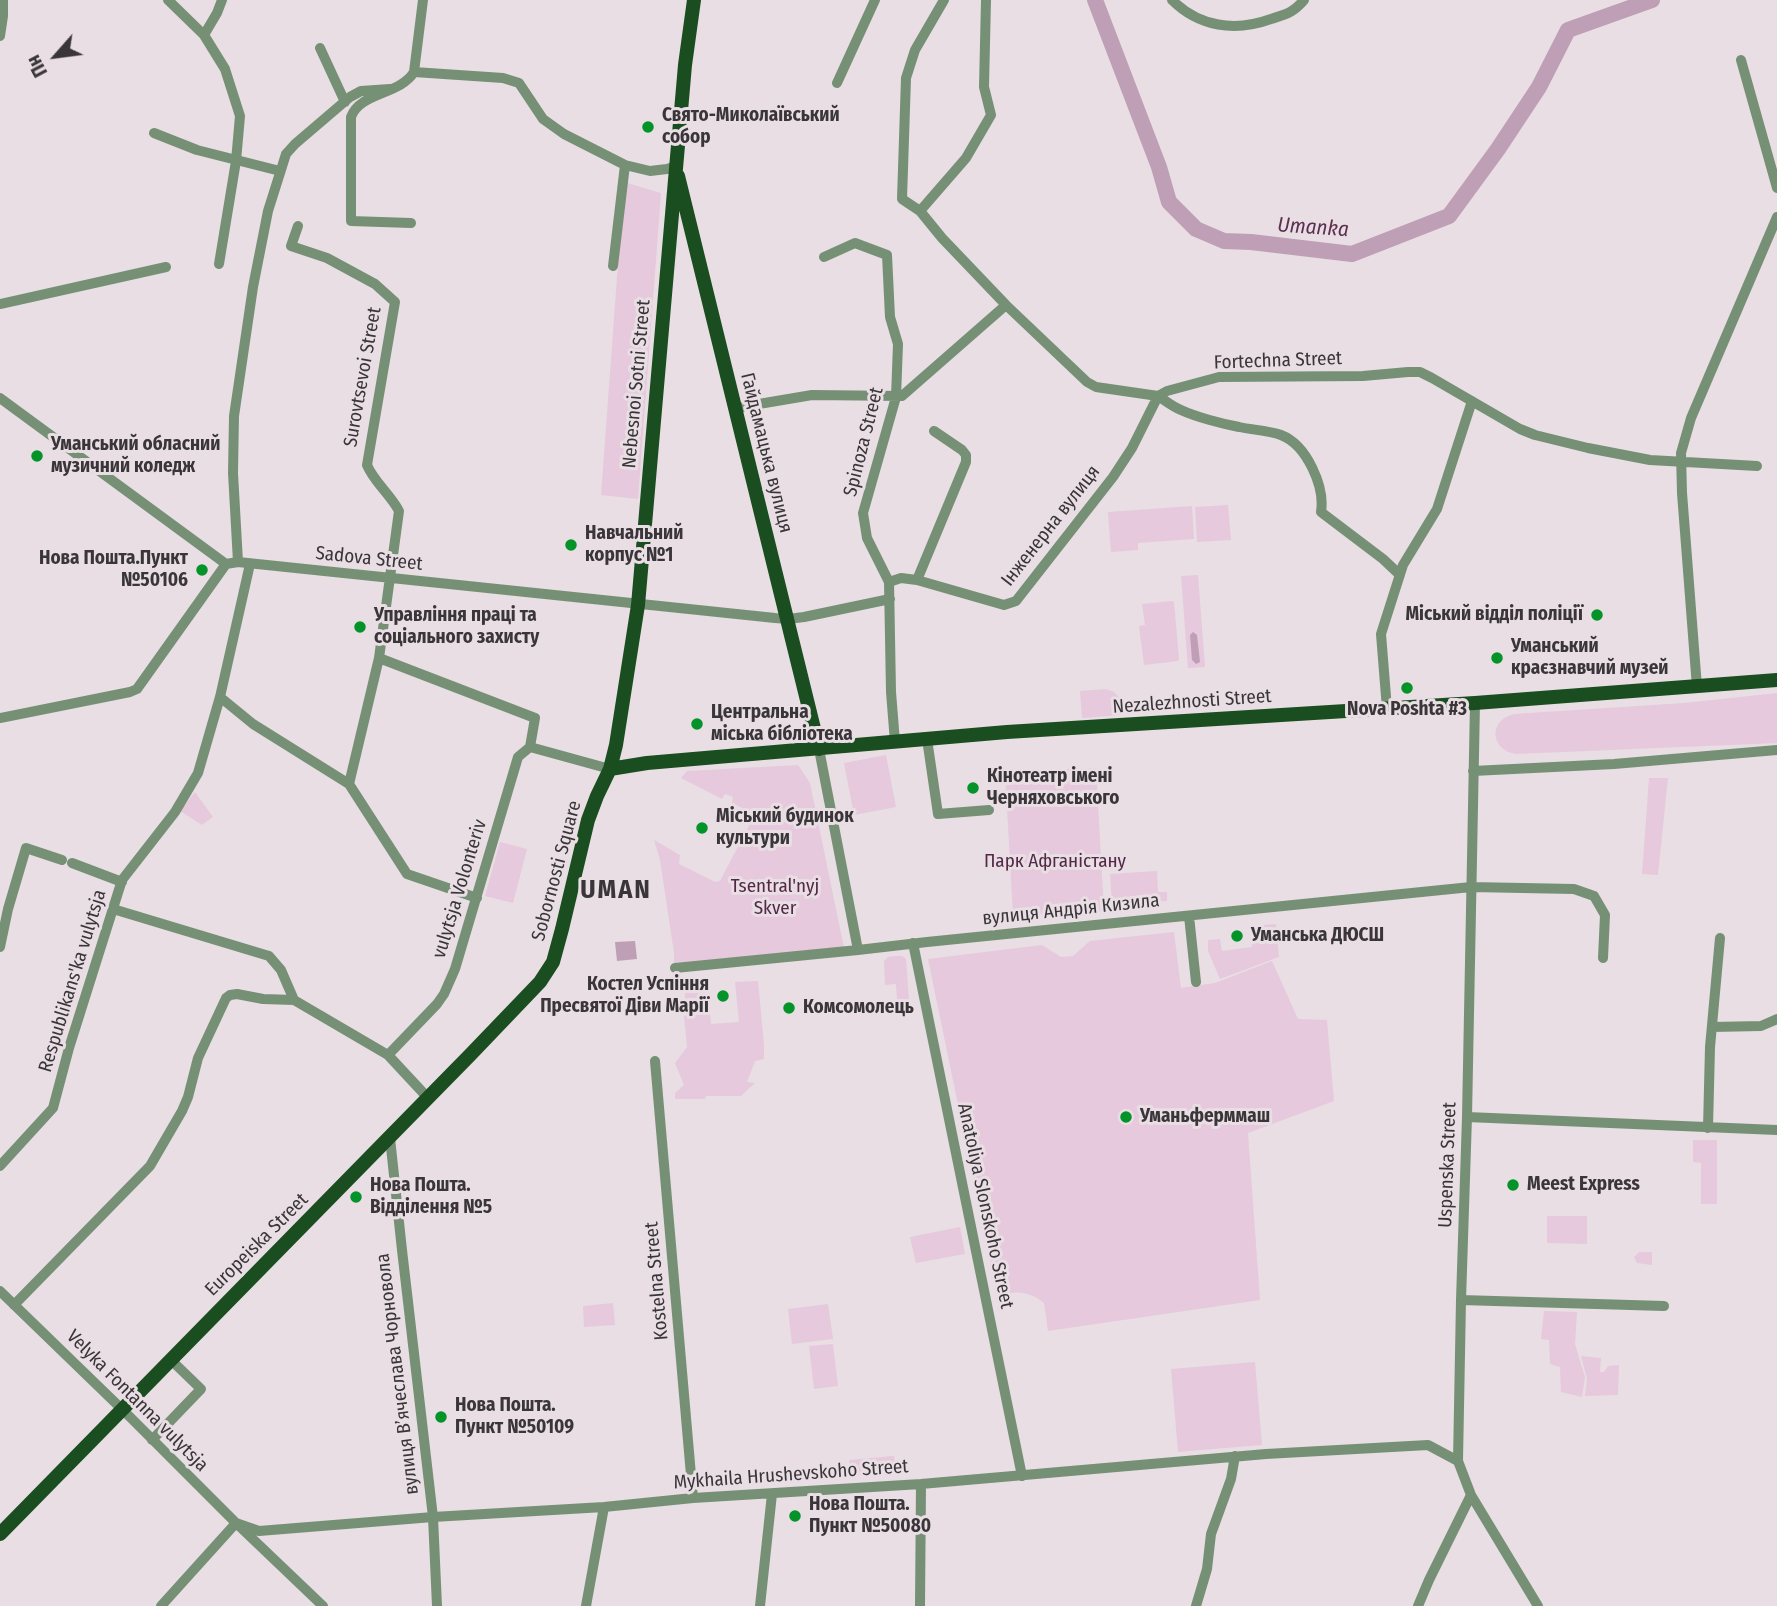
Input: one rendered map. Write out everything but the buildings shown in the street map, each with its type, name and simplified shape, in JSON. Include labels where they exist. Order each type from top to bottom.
[{"type":"main road","name":"Nebesnoi Sotni Street","points":[[610,769],[638,605],[669,232],[686,53],[694,0]]},
{"type":"main road","name":"Гайдамацька вулиця","points":[[676,166],[820,749]]},
{"type":"main road","points":[[669,232],[690,224]]},
{"type":"main road","name":"Nezalezhnosti Street","points":[[610,769],[647,763],[927,739],[1777,680]]},
{"type":"main road","name":"Sobornosti Square","points":[[540,982],[556,954],[588,820],[610,769]]},
{"type":"main road","name":"Europeiska Street","points":[[0,1534],[540,982]]},
{"type":"street","points":[[0,36],[3,0]]},
{"type":"street","points":[[168,0],[204,35],[225,69],[240,116],[236,161],[219,264]]},
{"type":"street","points":[[204,35],[222,0]]},
{"type":"street","points":[[411,223],[351,221],[351,117],[358,105],[407,82],[414,72],[424,0]]},
{"type":"street","points":[[837,83],[875,0]]},
{"type":"street","name":"Fortechna Street","points":[[944,0],[915,50],[906,78],[902,198],[920,211],[942,239],[1006,305],[1087,382],[1096,387],[1158,396],[1219,377],[1349,376],[1420,372],[1535,435],[1658,461],[1757,466]]},
{"type":"street","points":[[920,211],[966,158],[991,115],[984,87],[986,0]]},
{"type":"street","points":[[1172,0],[1183,11],[1206,23],[1230,27],[1256,24],[1294,11],[1304,0]]},
{"type":"street","points":[[320,48],[345,102]]},
{"type":"street","points":[[1741,60],[1777,188]]},
{"type":"street","points":[[414,72],[503,78],[519,83],[543,119],[564,134],[625,165],[650,171],[676,166]]},
{"type":"street","points":[[238,562],[233,473],[234,416],[268,211],[286,153],[361,91],[390,89]]},
{"type":"street","points":[[154,133],[197,150],[281,171]]},
{"type":"street","points":[[613,266],[625,165]]},
{"type":"street","points":[[1697,687],[1681,463],[1685,436],[1777,217]]},
{"type":"street","name":"Surovtsevoi Street","points":[[298,226],[291,246],[318,255],[376,284],[395,302],[367,465],[369,472],[399,511],[379,658],[349,784]]},
{"type":"street","name":"Spinoza Street","points":[[824,257],[855,243],[887,255],[890,317],[898,344],[896,397],[863,513],[867,538],[889,582],[891,692],[895,742]]},
{"type":"street","points":[[0,304],[166,267]]},
{"type":"street","points":[[736,409],[812,395],[902,396],[1006,305]]},
{"type":"street","points":[[1158,396],[1182,411],[1288,439],[1308,459],[1323,501],[1321,512],[1400,575]]},
{"type":"street","name":"Інженерна вулиця","points":[[889,582],[901,578],[917,580],[1004,605],[1016,601],[1113,477],[1132,448],[1158,396]]},
{"type":"street","points":[[0,398],[226,564],[136,689],[0,718]]},
{"type":"street","points":[[1387,709],[1381,635],[1403,565],[1437,509],[1472,401]]},
{"type":"street","points":[[917,580],[966,462],[966,455],[962,450],[934,431]]},
{"type":"street","name":"Sadova Street","points":[[226,564],[238,562],[788,619],[890,599]]},
{"type":"street","name":"Respublikans'ka vulytsja","points":[[0,1166],[53,1108],[69,1048],[122,882],[175,812],[202,764],[250,564]]},
{"type":"street","name":"vulytsja Volonteriv","points":[[379,658],[535,718],[530,747],[519,757],[455,969],[437,1004],[388,1055]]},
{"type":"street","points":[[220,697],[253,724],[349,784],[407,874],[477,898]]},
{"type":"street","name":"Uspenska Street","points":[[1475,703],[1458,1461],[1471,1495],[1538,1606]]},
{"type":"street","points":[[927,739],[938,814],[989,810]]},
{"type":"street","points":[[530,747],[610,769]]},
{"type":"street","points":[[820,749],[858,950]]},
{"type":"street","points":[[1473,771],[1614,764],[1777,750]]},
{"type":"street","points":[[0,947],[26,848],[122,882]]},
{"type":"street","name":"вулиця Андрія Кизила","points":[[675,968],[1471,887],[1574,889],[1594,896],[1605,915],[1603,958]]},
{"type":"street","points":[[113,909],[269,956],[281,970],[294,1000]]},
{"type":"street","points":[[1189,916],[1196,982]]},
{"type":"street","points":[[1708,1128],[1712,1027],[1720,938]]},
{"type":"street","name":"Anatoliya Slonskoho Street","points":[[913,943],[1022,1476]]},
{"type":"street","points":[[14,1305],[150,1166],[183,1111],[198,1058],[226,998],[230,995],[294,1000],[388,1055],[428,1098]]},
{"type":"street","points":[[1712,1027],[1761,1026],[1777,1019]]},
{"type":"street","name":"Kostelna Street","points":[[655,1061],[693,1498]]},
{"type":"street","points":[[1467,1117],[1777,1130]]},
{"type":"street","name":"вулиця В’ячеслава Чорновола","points":[[390,1138],[433,1517],[437,1606]]},
{"type":"street","name":"Velyka Fontanna vulytsja","points":[[0,1291],[323,1606]]},
{"type":"street","points":[[1461,1300],[1664,1306]]},
{"type":"street","points":[[152,1440],[201,1389],[170,1359]]},
{"type":"street","name":"Mykhaila Hrushevskoho Street","points":[[236,1524],[259,1531],[604,1507],[693,1498],[921,1484],[1235,1456],[1428,1445],[1458,1461]]},
{"type":"street","points":[[1196,1606],[1207,1569],[1211,1534],[1231,1479],[1235,1456]]},
{"type":"street","points":[[920,1606],[921,1484]]},
{"type":"street","points":[[760,1606],[772,1494]]},
{"type":"street","points":[[1418,1606],[1471,1495]]},
{"type":"street","points":[[586,1606],[604,1507]]},
{"type":"street","points":[[161,1606],[236,1524]]},
{"type":"green space","points":[[624,182],[661,193],[638,499],[601,495]]},
{"type":"green space","points":[[1228,505],[1231,540],[1197,542],[1195,507]]},
{"type":"green space","points":[[1192,506],[1194,539],[1138,543],[1138,550],[1111,552],[1108,512]]},
{"type":"green space","points":[[1198,575],[1205,667],[1188,668],[1181,576]]},
{"type":"green space","points":[[1172,601],[1179,659],[1144,665],[1139,626],[1145,625],[1142,604]]},
{"type":"green space","points":[[1106,689],[1120,698],[1121,715],[1082,718],[1080,691]]},
{"type":"green space","points":[[1777,693],[1777,743],[1516,754],[1501,747],[1496,735],[1500,722],[1514,714],[1684,703]]},
{"type":"green space","points":[[886,755],[896,807],[854,815],[844,763]]},
{"type":"green space","name":"Tsentral'nyj Skver","points":[[798,765],[810,783],[844,948],[674,966],[660,860],[654,840],[680,855],[679,864],[715,882],[720,881],[755,814],[732,803],[733,797],[725,794],[722,799],[681,778],[687,771]]},
{"type":"green space","name":"Парк Афганістану","points":[[1096,768],[1104,911],[1013,916],[1005,772]]},
{"type":"green space","points":[[1649,778],[1668,778],[1658,875],[1642,874]]},
{"type":"green space","points":[[195,792],[213,817],[202,825],[180,811]]},
{"type":"green space","points":[[500,842],[527,849],[513,903],[485,896]]},
{"type":"green space","points":[[1157,871],[1158,892],[1167,892],[1167,901],[1112,904],[1110,874]]},
{"type":"green space","points":[[1276,924],[1279,957],[1220,979],[1208,951],[1208,940],[1220,939],[1222,951],[1252,947],[1251,926]]},
{"type":"green space","name":"Уманьферммаш","points":[[1174,932],[1181,988],[1215,983],[1272,961],[1298,1019],[1327,1020],[1334,1101],[1248,1133],[1260,1300],[1048,1331],[1044,1303],[1022,1293],[997,1294],[928,959],[1042,945],[1061,957],[1073,956],[1090,941]]},
{"type":"green space","points":[[894,956],[906,959],[910,1012],[898,1013],[896,984],[885,985],[884,961]]},
{"type":"green space","points":[[758,981],[764,1059],[755,1061],[747,1082],[755,1083],[741,1096],[675,1099],[675,1093],[684,1085],[675,1063],[687,1047],[684,1016],[710,1014],[711,1024],[739,1022],[735,982]]},
{"type":"green space","points":[[691,984],[704,984],[707,1011],[687,1013],[685,993]]},
{"type":"green space","points":[[1693,1140],[1717,1140],[1717,1204],[1701,1204],[1701,1163],[1693,1162]]},
{"type":"green space","points":[[1547,1216],[1587,1216],[1587,1244],[1547,1243]]},
{"type":"green space","points":[[960,1227],[965,1254],[916,1263],[910,1237]]},
{"type":"green space","points":[[1639,1252],[1652,1252],[1652,1265],[1637,1263],[1634,1257]]},
{"type":"green space","points":[[613,1303],[615,1325],[584,1327],[583,1306]]},
{"type":"green space","points":[[828,1304],[833,1339],[792,1344],[788,1309]]},
{"type":"green space","points":[[1544,1311],[1577,1312],[1575,1344],[1585,1377],[1582,1397],[1561,1392],[1560,1367],[1550,1364],[1549,1340],[1541,1339]]},
{"type":"green space","points":[[833,1344],[838,1386],[814,1389],[809,1346]]},
{"type":"green space","points":[[1581,1356],[1601,1358],[1600,1372],[1604,1372],[1608,1366],[1619,1365],[1618,1395],[1585,1396],[1587,1379]]},
{"type":"green space","points":[[1255,1362],[1262,1445],[1178,1452],[1171,1369]]},
{"type":"green space","points":[[894,1456],[896,1473],[850,1476],[849,1460]]},
{"type":"shaded area","points":[[1193,632],[1197,635],[1200,662],[1196,664],[1192,660],[1190,635]]},
{"type":"shaded area","points":[[635,941],[637,959],[617,961],[615,942]]},
{"type":"waterway","name":"Umanka","points":[[1095,0],[1159,167],[1169,202],[1196,229],[1224,241],[1352,254],[1449,216],[1539,87],[1568,30],[1652,0]]},
{"type":"place","name":"Свято-Миколаївський собор","points":[[648,127]]},
{"type":"place","name":"Уманський обласний музичний коледж","points":[[37,456]]},
{"type":"place","name":"Навчальний корпус №1","points":[[571,545]]},
{"type":"place","name":"Нова Пошта.Пункт №50106","points":[[202,570]]},
{"type":"place","name":"Міський відділ поліції","points":[[1597,615]]},
{"type":"place","name":"Управління праці та соціального захисту","points":[[360,627]]},
{"type":"place","name":"Уманський краєзнавчий музей","points":[[1497,658]]},
{"type":"place","name":"Nova Poshta #3","points":[[1407,688]]},
{"type":"place","name":"Центральна міська бібліотека","points":[[697,724]]},
{"type":"place","name":"Кінотеатр імені Черняховського","points":[[973,788]]},
{"type":"place","name":"Міський будинок культури","points":[[702,828]]},
{"type":"place","name":"Уманська ДЮСШ","points":[[1237,936]]},
{"type":"place","name":"Костел Успіння Пресвятої Діви Марії","points":[[723,996]]},
{"type":"place","name":"Комсомолець","points":[[789,1008]]},
{"type":"place","name":"Уманьферммаш","points":[[1126,1117]]},
{"type":"place","name":"Meest Express","points":[[1513,1185]]},
{"type":"place","name":"Нова Пошта. Відділення №5","points":[[356,1197]]},
{"type":"place","name":"Нова Пошта. Пункт №50109","points":[[441,1417]]},
{"type":"place","name":"Нова Пошта. Пункт №50080","points":[[795,1516]]},
{"type":"district","name":"UMAN","points":[[616,891]]}]
